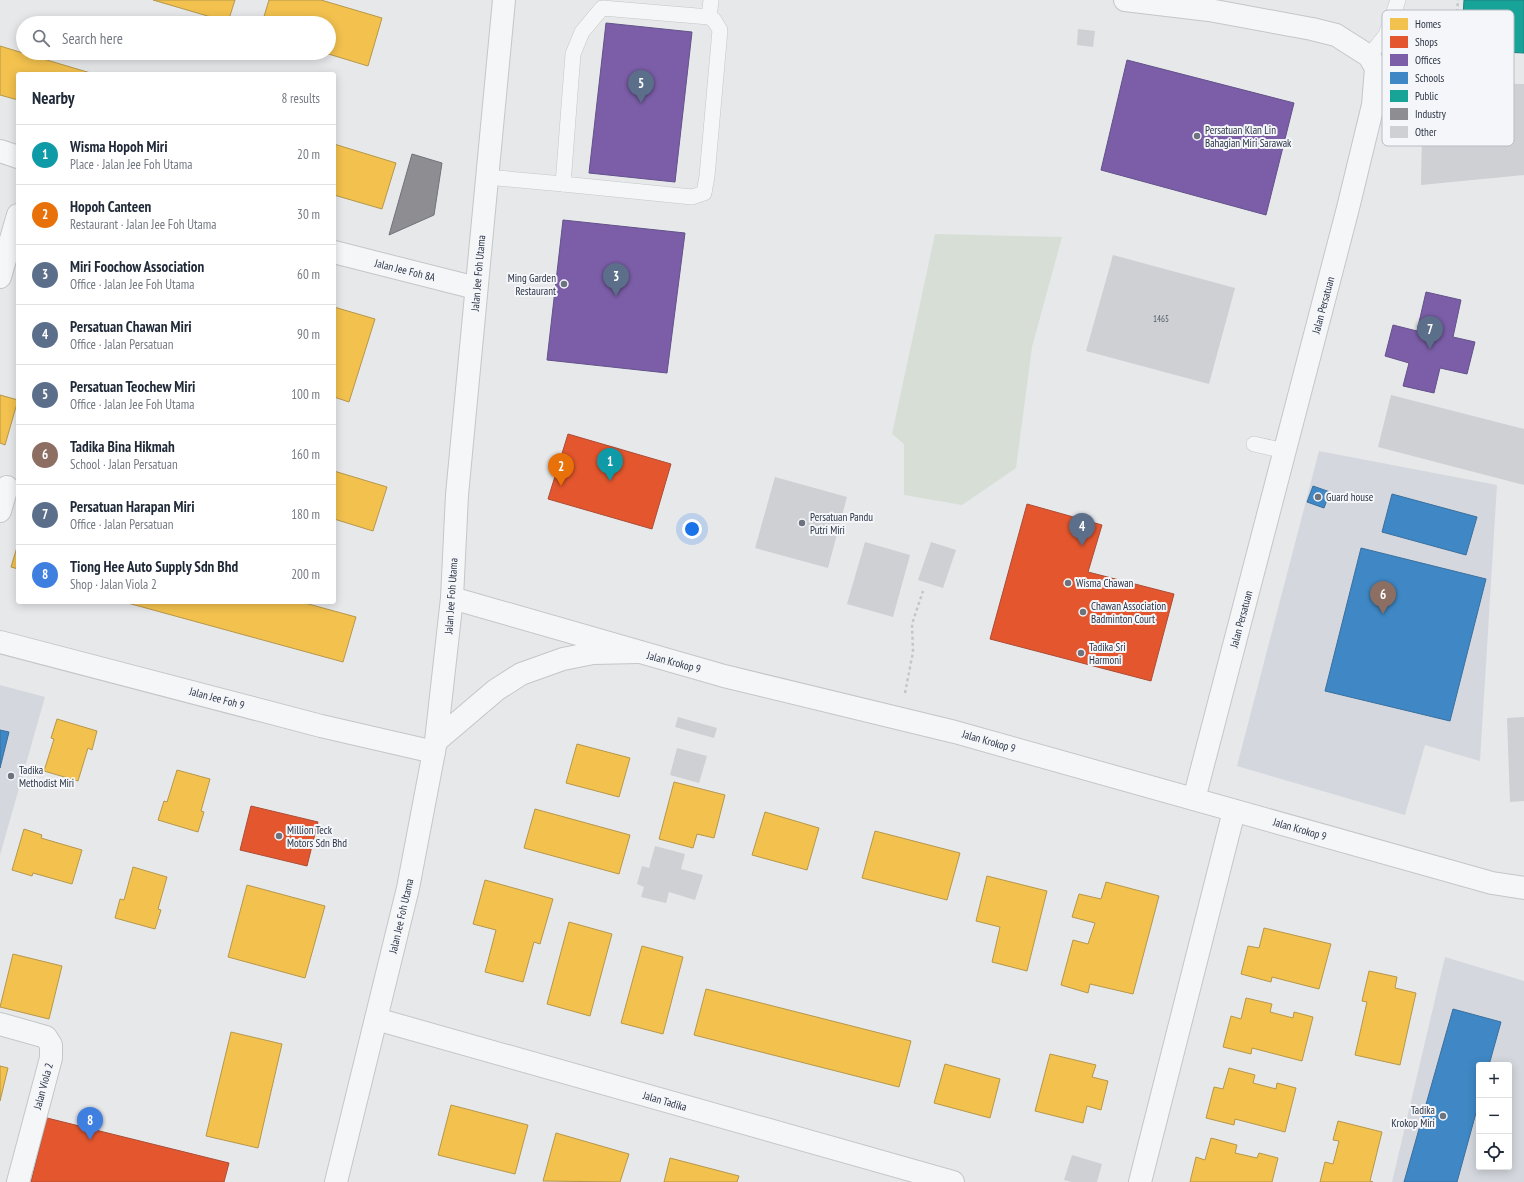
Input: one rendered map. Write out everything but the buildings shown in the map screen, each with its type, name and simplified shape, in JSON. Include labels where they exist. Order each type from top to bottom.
[{"type":"street","name":"Jalan Jee Foh Utama","points":[[336,1182],[408,888],[435,747],[452,598],[457,495],[504,0]]},
{"type":"street","points":[[1125,0],[1209,10],[1312,29],[1336,35],[1369,56]]},
{"type":"street","name":"Jalan Persatuan","points":[[1194,799],[1374,105],[1376,68],[1369,56]]},
{"type":"street","points":[[0,151],[16,156]]},
{"type":"street","points":[[0,276],[16,222]]},
{"type":"street","name":"Jalan Jee Foh 8A","points":[[336,253],[476,288]]},
{"type":"street","points":[[0,511],[7,487]]},
{"type":"street","name":"Jalan Krokop 9","points":[[452,598],[724,676],[955,732],[1492,884],[1524,888]]},
{"type":"street","name":"Jalan Jee Foh 9","points":[[0,642],[321,726],[435,747]]},
{"type":"street","points":[[435,747],[496,690],[521,674],[563,659],[593,653],[638,652]]},
{"type":"street","points":[[1140,1182],[1234,811]]},
{"type":"street","name":"Jalan Tadika","points":[[376,1019],[915,1177],[953,1182]]},
{"type":"street","name":"Jalan Viola 2","points":[[0,1024],[46,1037],[51,1045],[51,1058],[18,1182]]},
{"type":"lane","points":[[709,17],[711,0]]},
{"type":"lane","points":[[1395,10],[1398,0]]},
{"type":"lane","points":[[487,177],[692,198],[704,193],[707,176],[720,30],[714,20],[709,17],[602,8],[582,32],[573,54],[562,184]]},
{"type":"lane","points":[[1369,56],[1382,40]]},
{"type":"lane","points":[[1254,444],[1285,450]]},
{"type":"path","points":[[1457,10],[1458,0]]},
{"type":"path","points":[[899,718],[909,678],[913,652],[912,624],[922,591]]},
{"type":"shaded area","points":[[935,234],[1062,237],[1032,347],[1016,468],[962,505],[904,495],[904,444],[892,434]]},
{"type":"shaded area","points":[[1319,451],[1497,485],[1480,761],[1425,745],[1405,815],[1237,766]]},
{"type":"shaded area","name":"Tadika Methodist Miri","points":[[0,685],[45,697],[0,855]]},
{"type":"shaded area","name":"Tadika Krokop Miri","points":[[1445,957],[1524,981],[1524,1182],[1392,1182]]},
{"type":"place","name":"Persatuan Teochew Miri","points":[[641,103]]},
{"type":"place","name":"Persatuan Klan Lin Bahagian Miri Sarawak","points":[[1197,136]]},
{"type":"place","name":"Ming Garden Restaurant","points":[[564,284]]},
{"type":"place","name":"Miri Foochow Association","points":[[616,296]]},
{"type":"place","name":"Persatuan Harapan Miri","points":[[1430,349]]},
{"type":"place","name":"Wisma Hopoh Miri","points":[[610,481]]},
{"type":"place","name":"Hopoh Canteen","points":[[561,486]]},
{"type":"place","name":"Guard house","points":[[1318,497]]},
{"type":"place","name":"Persatuan Pandu Putri Miri","points":[[802,523]]},
{"type":"place","name":"Persatuan Chawan Miri","points":[[1082,546]]},
{"type":"place","name":"Wisma Chawan","points":[[1068,583]]},
{"type":"place","name":"Chawan Association Badminton Court","points":[[1083,612]]},
{"type":"place","name":"Tadika Bina Hikmah","points":[[1383,614]]},
{"type":"place","name":"Tadika Sri Harmoni","points":[[1081,653]]},
{"type":"place","name":"Tadika Methodist Miri","points":[[11,776]]},
{"type":"place","name":"Million Teck Motors Sdn Bhd","points":[[279,836]]},
{"type":"place","name":"Tadika Krokop Miri","points":[[1443,1116]]},
{"type":"place","name":"Tiong Hee Auto Supply Sdn Bhd","points":[[90,1140]]}]
